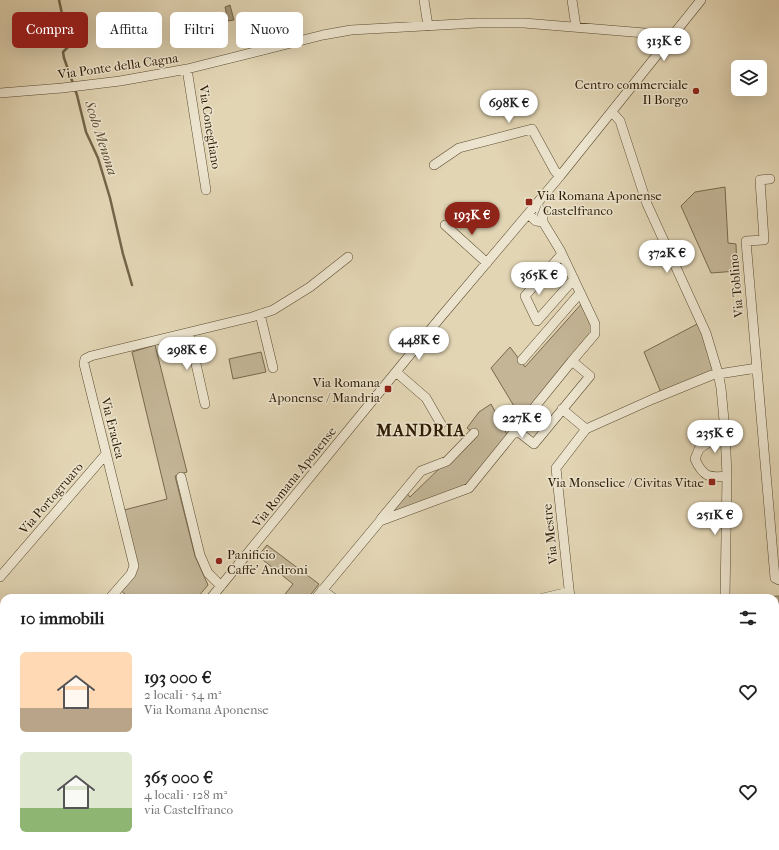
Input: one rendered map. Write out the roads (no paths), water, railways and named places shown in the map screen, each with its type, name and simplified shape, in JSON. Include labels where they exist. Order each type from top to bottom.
[{"type":"street","points":[[424,0],[428,26]]},
{"type":"street","points":[[572,0],[576,27]]},
{"type":"street","name":"Via Romana Aponense","points":[[214,594],[396,372],[560,176],[701,0]]},
{"type":"street","name":"Via Ponte della Cagna","points":[[0,93],[120,82],[187,69],[323,35],[351,30],[524,23],[657,34],[668,41]]},
{"type":"street","name":"Via Conegliano","points":[[187,69],[206,190]]},
{"type":"street","points":[[612,112],[620,121],[646,204],[706,333],[718,373],[725,431],[727,476],[725,594]]},
{"type":"street","points":[[434,165],[459,148],[532,129],[560,176]]},
{"type":"street","name":"Via Toblino","points":[[770,179],[760,180],[764,240],[746,241],[775,578],[779,580]]},
{"type":"street","points":[[380,521],[469,488],[572,360],[595,334],[595,324],[574,278],[543,222],[543,213],[535,205]]},
{"type":"street","points":[[528,214],[536,221],[543,222]]},
{"type":"street","points":[[445,225],[487,263]]},
{"type":"street","points":[[544,334],[525,296],[562,254]]},
{"type":"street","name":"Via Eraclea","points":[[114,594],[131,574],[134,566],[84,364],[86,359],[273,310],[310,287],[348,257]]},
{"type":"street","points":[[537,321],[574,278]]},
{"type":"street","points":[[522,360],[580,293]]},
{"type":"street","points":[[260,314],[273,368]]},
{"type":"street","points":[[188,333],[205,404]]},
{"type":"street","points":[[516,430],[534,444],[590,376],[572,360]]},
{"type":"street","points":[[718,373],[757,368]]},
{"type":"street","points":[[396,372],[426,398],[441,424]]},
{"type":"street","name":"Via Mestre","points":[[570,594],[556,468],[586,429],[652,399],[718,373]]},
{"type":"street","points":[[562,409],[586,429]]},
{"type":"street","points":[[725,431],[699,449],[695,459],[698,466],[706,476],[727,476]]},
{"type":"street","points":[[319,594],[421,471],[447,461],[474,433]]},
{"type":"street","name":"Via Portogruaro","points":[[0,577],[106,454]]},
{"type":"street","points":[[181,477],[200,554],[208,573],[221,586]]},
{"type":"street","points":[[322,590],[327,594]]},
{"type":"waterway","name":"Scolo Menona","points":[[59,0],[69,46],[63,52],[64,58],[77,95],[86,132],[98,158],[110,198],[132,285]]},
{"type":"place","name":"Centro commerciale Il Borgo","points":[[696,91]]},
{"type":"place","name":"Via Romana Aponense / Castelfranco","points":[[529,202]]},
{"type":"place","name":"Via Romana Aponense / Mandria","points":[[388,389]]},
{"type":"place","name":"Via Monselice / Civitas Vitae","points":[[712,482]]},
{"type":"place","name":"Panificio Caffe' Androni","points":[[219,561]]},
{"type":"district","name":"MANDRIA","points":[[421,430]]}]
